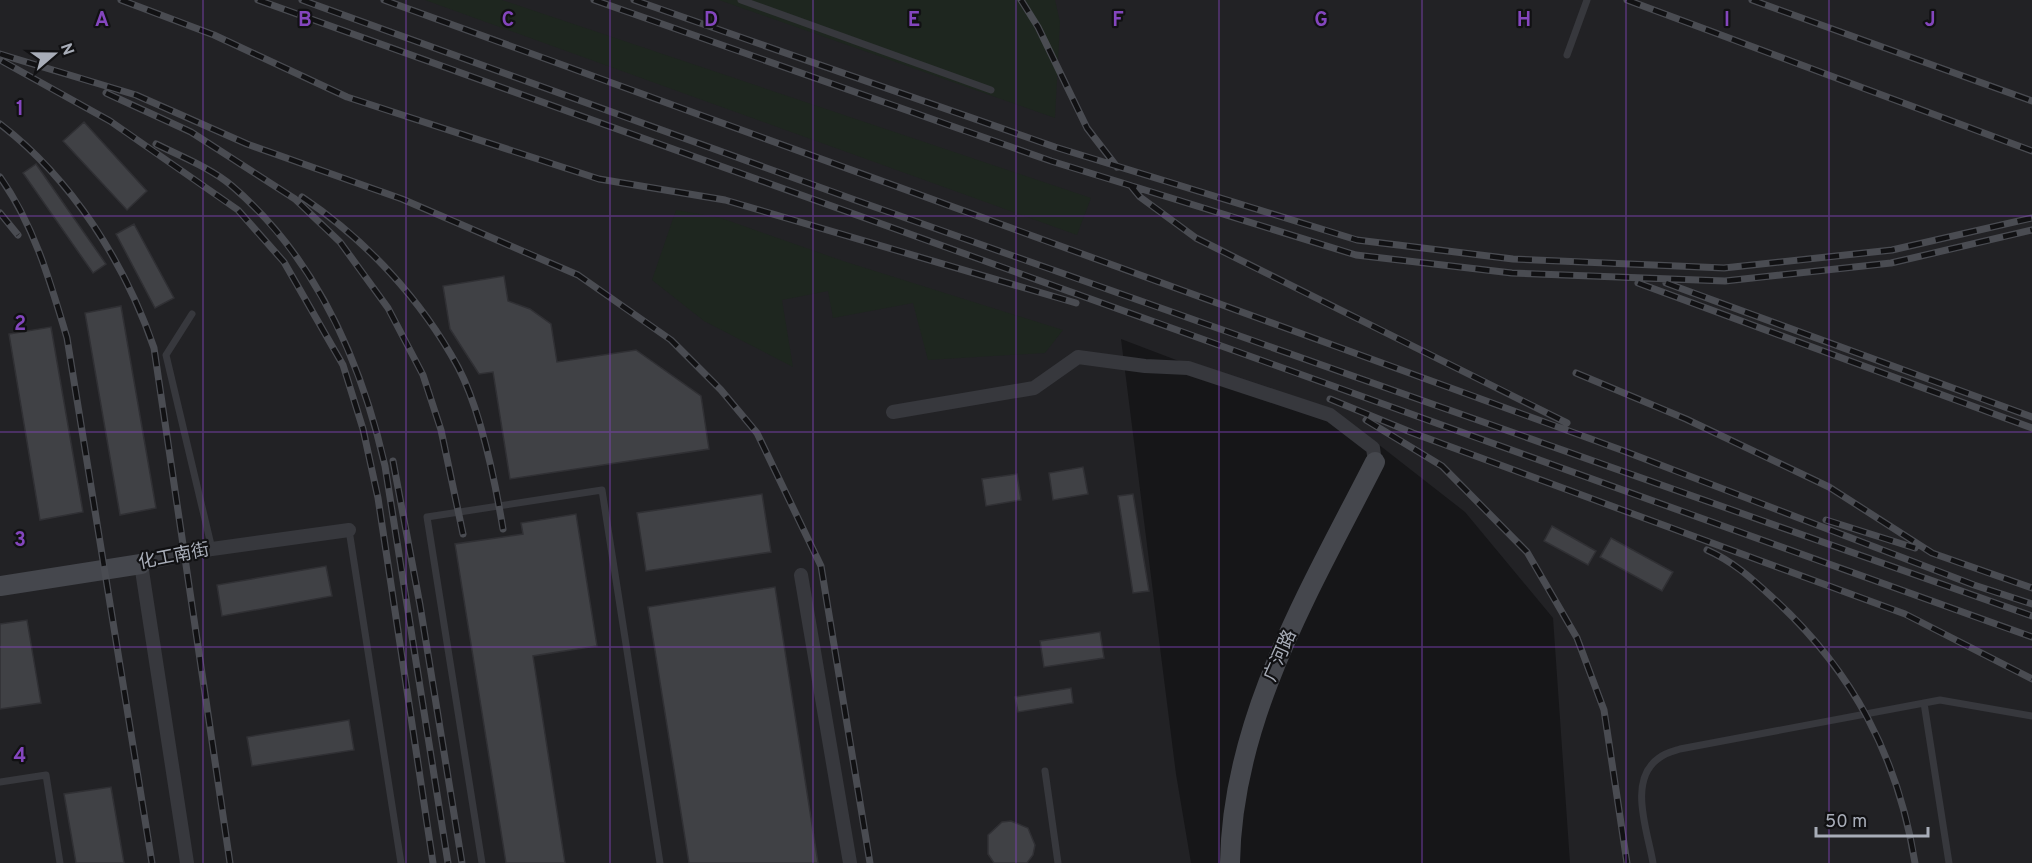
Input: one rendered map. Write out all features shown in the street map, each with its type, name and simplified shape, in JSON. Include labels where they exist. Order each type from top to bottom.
[{"type":"street","points":[[893,412],[1034,388],[1078,357],[1145,366],[1188,368],[1330,415],[1372,448],[1375,462]]},
{"type":"street","name":"广河路","points":[[1230,863],[1234,799],[1256,714],[1293,628],[1375,462]]},
{"type":"street","name":"化工南街","points":[[0,586],[141,564],[213,549],[349,530]]},
{"type":"street","points":[[141,564],[187,863]]},
{"type":"street","points":[[801,575],[850,863]]},
{"type":"lane","points":[[741,0],[991,90]]},
{"type":"lane","points":[[1567,55],[1587,0]]},
{"type":"lane","points":[[192,314],[166,355],[213,549]]},
{"type":"lane","points":[[482,863],[427,517],[602,490],[660,863]]},
{"type":"lane","points":[[349,530],[401,863]]},
{"type":"lane","points":[[1653,863],[1641,792],[1643,780],[1659,758],[1680,749],[1941,700],[2032,716]]},
{"type":"lane","points":[[1924,703],[1949,863]]},
{"type":"lane","points":[[1045,771],[1058,863]]},
{"type":"lane","points":[[0,782],[46,775],[60,863]]},
{"type":"shaded area","points":[[0,0],[2032,0],[2032,863],[1570,863],[1553,618],[1465,512],[1360,430],[1121,339],[1176,774],[1191,863],[0,863]]},
{"type":"shaded area","points":[[425,0],[502,0],[1091,198],[1077,235]]},
{"type":"shaded area","points":[[719,0],[1055,0],[1060,22],[1055,118]]},
{"type":"shaded area","points":[[676,210],[721,218],[843,261],[1063,330],[1045,353],[928,360],[913,303],[833,318],[828,291],[782,300],[793,367],[704,321],[652,280]]},
{"type":"building","points":[[84,122],[147,191],[127,210],[63,141]]},
{"type":"building","points":[[36,164],[106,264],[93,273],[23,173]]},
{"type":"building","points":[[134,224],[174,298],[155,308],[116,234]]},
{"type":"building","points":[[504,276],[508,301],[530,309],[551,324],[557,362],[636,350],[701,396],[709,449],[510,479],[493,372],[479,374],[450,329],[443,286]]},
{"type":"building","points":[[121,306],[156,508],[120,515],[85,313]]},
{"type":"building","points":[[51,327],[83,512],[40,520],[9,334]]},
{"type":"building","points":[[1083,467],[1088,494],[1053,500],[1049,473]]},
{"type":"building","points":[[1017,474],[1021,500],[986,506],[982,479]]},
{"type":"building","points":[[762,494],[771,552],[646,571],[637,513]]},
{"type":"building","points":[[1133,494],[1149,591],[1133,593],[1118,496]]},
{"type":"building","points":[[576,514],[597,646],[533,656],[565,863],[506,863],[455,544],[523,534],[521,523]]},
{"type":"building","points":[[1552,526],[1596,551],[1588,565],[1544,541]]},
{"type":"building","points":[[1611,538],[1673,572],[1662,591],[1600,557]]},
{"type":"building","points":[[326,566],[332,596],[222,616],[217,585]]},
{"type":"building","points":[[775,587],[818,863],[689,863],[648,607]]},
{"type":"building","points":[[27,620],[41,703],[0,709],[0,624]]},
{"type":"building","points":[[1100,632],[1104,658],[1044,667],[1040,641]]},
{"type":"building","points":[[1071,688],[1073,703],[1018,712],[1015,697]]},
{"type":"building","points":[[349,720],[354,750],[252,766],[247,737]]},
{"type":"building","points":[[111,787],[124,863],[76,863],[64,794]]},
{"type":"building","points":[[1011,821],[1028,828],[1035,845],[1033,855],[1027,863],[994,863],[988,854],[988,835],[1002,822]]},
{"type":"railway","points":[[121,0],[214,35],[347,97],[599,179],[725,200],[1076,303]]},
{"type":"railway","points":[[258,0],[2032,637]]},
{"type":"railway","points":[[302,0],[855,200],[2032,616]]},
{"type":"railway","points":[[384,0],[1624,451],[1974,585],[2032,604]]},
{"type":"railway","points":[[594,0],[1051,161],[1356,255],[1512,273],[1725,281],[1891,263],[2032,230]]},
{"type":"railway","points":[[634,0],[1055,147],[1357,240],[1513,259],[1724,268],[1892,250],[2032,218]]},
{"type":"railway","points":[[1021,0],[1038,27],[1087,128],[1117,167]]},
{"type":"railway","points":[[1627,0],[2032,151]]},
{"type":"railway","points":[[1752,0],[2032,101]]},
{"type":"railway","points":[[0,54],[136,95],[247,144],[402,199],[578,275],[671,340],[721,390],[757,433],[821,566],[870,863]]},
{"type":"railway","points":[[2,61],[110,121],[238,210],[284,262],[343,365],[363,429],[378,498],[433,863]]},
{"type":"railway","points":[[106,93],[191,132],[295,199],[340,242],[388,308],[423,375],[441,430],[463,534]]},
{"type":"railway","points":[[0,124],[50,170],[93,225],[128,285],[154,348],[230,863]]},
{"type":"railway","points":[[156,144],[215,174],[232,186],[261,214],[288,245],[311,278],[348,350],[363,388],[385,466],[448,863]]},
{"type":"railway","points":[[0,177],[32,234],[67,338],[152,863]]},
{"type":"railway","points":[[1131,186],[1140,197],[1196,238],[1567,423]]},
{"type":"railway","points":[[302,197],[326,214],[370,252],[409,295],[443,342],[458,367],[474,404],[491,468],[503,529]]},
{"type":"railway","points":[[0,213],[18,235]]},
{"type":"railway","points":[[1638,283],[2032,428]]},
{"type":"railway","points":[[1666,283],[2032,417]]},
{"type":"railway","points":[[1576,373],[1686,419],[1829,487],[1932,553],[2032,588]]},
{"type":"railway","points":[[1330,399],[1413,433],[1905,614],[2032,679]]},
{"type":"railway","points":[[1366,420],[1442,466],[1527,552],[1577,638],[1604,710],[1627,863]]},
{"type":"railway","points":[[393,461],[420,605],[462,863]]},
{"type":"railway","points":[[1826,520],[1915,548]]},
{"type":"railway","points":[[1707,550],[1734,565],[1773,598],[1827,655],[1849,686],[1884,752],[1897,787],[1915,863]]}]
